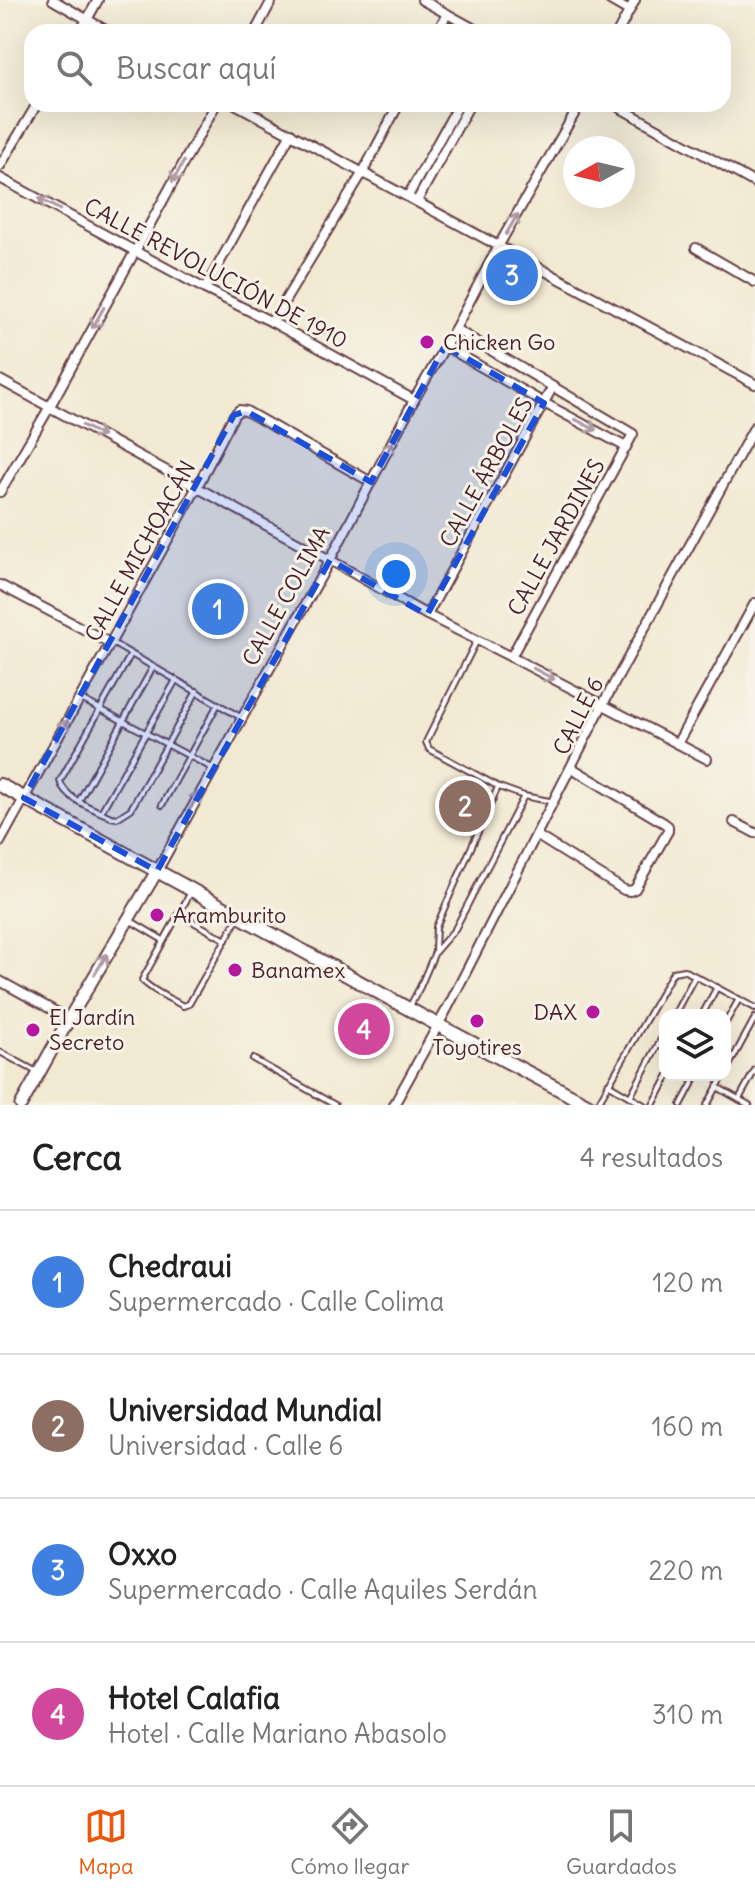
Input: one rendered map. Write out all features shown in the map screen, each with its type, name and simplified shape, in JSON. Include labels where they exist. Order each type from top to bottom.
[{"type":"main road","points":[[0,785],[589,1105]]},
{"type":"street","points":[[53,0],[96,24]]},
{"type":"street","points":[[85,24],[98,0]]},
{"type":"street","points":[[259,24],[272,0]]},
{"type":"street","points":[[422,0],[465,24]]},
{"type":"street","points":[[610,0],[629,11]]},
{"type":"street","points":[[622,24],[635,0]]},
{"type":"street","points":[[441,24],[447,14]]},
{"type":"street","points":[[0,166],[32,112]]},
{"type":"street","points":[[0,492],[212,112]]},
{"type":"street","points":[[250,112],[755,384]]},
{"type":"street","points":[[272,322],[363,172],[395,112]]},
{"type":"street","points":[[417,201],[456,112]]},
{"type":"street","points":[[408,196],[464,112]]},
{"type":"street","name":"CALLE COLIMA","points":[[21,1105],[157,871],[330,560],[499,245],[575,112]]},
{"type":"street","points":[[627,112],[755,183]]},
{"type":"street","points":[[205,289],[291,133]]},
{"type":"street","name":"CALLE REVOLUCIÓN DE 1910","points":[[0,178],[414,400]]},
{"type":"street","points":[[696,248],[755,282]]},
{"type":"street","points":[[455,329],[552,388]]},
{"type":"street","points":[[445,346],[626,447]]},
{"type":"street","points":[[0,380],[427,615],[707,759]]},
{"type":"street","name":"CALLE ÁRBOLES","points":[[427,615],[552,388]]},
{"type":"street","name":"CALLE JARDINES","points":[[511,657],[633,434],[552,388]]},
{"type":"street","name":"CALLE MICHOACÁN","points":[[0,842],[239,410],[246,411],[371,482]]},
{"type":"street","name":"CALLE 6","points":[[394,1105],[603,704],[755,426]]},
{"type":"street","points":[[0,585],[110,643]]},
{"type":"street","points":[[677,744],[755,603]]},
{"type":"street","points":[[536,835],[630,891],[635,889],[668,831],[664,823],[572,768]]},
{"type":"street","points":[[734,822],[755,833]]},
{"type":"street","points":[[0,981],[69,1019]]},
{"type":"lane","points":[[477,640],[426,742],[429,749],[499,787],[554,802]]},
{"type":"lane","points":[[110,643],[242,718]]},
{"type":"lane","points":[[131,654],[60,781],[64,792],[79,801],[117,818],[131,809],[197,691]]},
{"type":"lane","points":[[79,801],[153,667]]},
{"type":"lane","points":[[101,812],[176,680]]},
{"type":"lane","points":[[79,698],[213,769]]},
{"type":"lane","points":[[162,805],[218,704]]},
{"type":"lane","points":[[435,952],[436,927],[499,787]]},
{"type":"lane","points":[[409,1008],[435,952],[455,929],[524,796]]},
{"type":"lane","points":[[192,890],[142,980],[165,996],[186,1006],[240,916]]},
{"type":"lane","points":[[178,914],[226,940]]},
{"type":"lane","points":[[128,919],[163,940]]},
{"type":"lane","points":[[597,1105],[673,972],[684,970],[755,1008]]},
{"type":"lane","points":[[677,1009],[695,976]]},
{"type":"lane","points":[[705,1009],[717,987]]},
{"type":"lane","points":[[731,1013],[739,999]]},
{"type":"lane","points":[[731,1061],[755,1018]]},
{"type":"lane","points":[[630,1097],[659,1043]]},
{"type":"lane","points":[[0,1052],[39,1073]]},
{"type":"lane","points":[[253,1059],[335,1105]]},
{"type":"lane","points":[[739,1099],[755,1070]]},
{"type":"lane","points":[[653,1105],[666,1081]]},
{"type":"lane","points":[[681,1105],[694,1081]]},
{"type":"lane","points":[[707,1105],[720,1081]]},
{"type":"lane","points":[[608,1084],[644,1105]]},
{"type":"lane","points":[[717,1087],[749,1105]]},
{"type":"highlighted area","points":[[445,346],[544,403],[427,615],[330,560],[157,871],[24,798],[234,415],[246,411],[371,482]]},
{"type":"place","name":"Oxxo","points":[[512,275]]},
{"type":"place","name":"Chicken Go","points":[[427,342]]},
{"type":"place","name":"Chedraui","points":[[218,609]]},
{"type":"place","name":"Universidad Mundial","points":[[465,806]]},
{"type":"place","name":"Aramburito","points":[[157,915]]},
{"type":"place","name":"Banamex","points":[[235,970]]},
{"type":"place","name":"DAX","points":[[593,1012]]},
{"type":"place","name":"Toyotires","points":[[477,1021]]},
{"type":"place","name":"Hotel Calafia","points":[[364,1029]]},
{"type":"place","name":"El Jardín Secreto","points":[[33,1030]]}]
